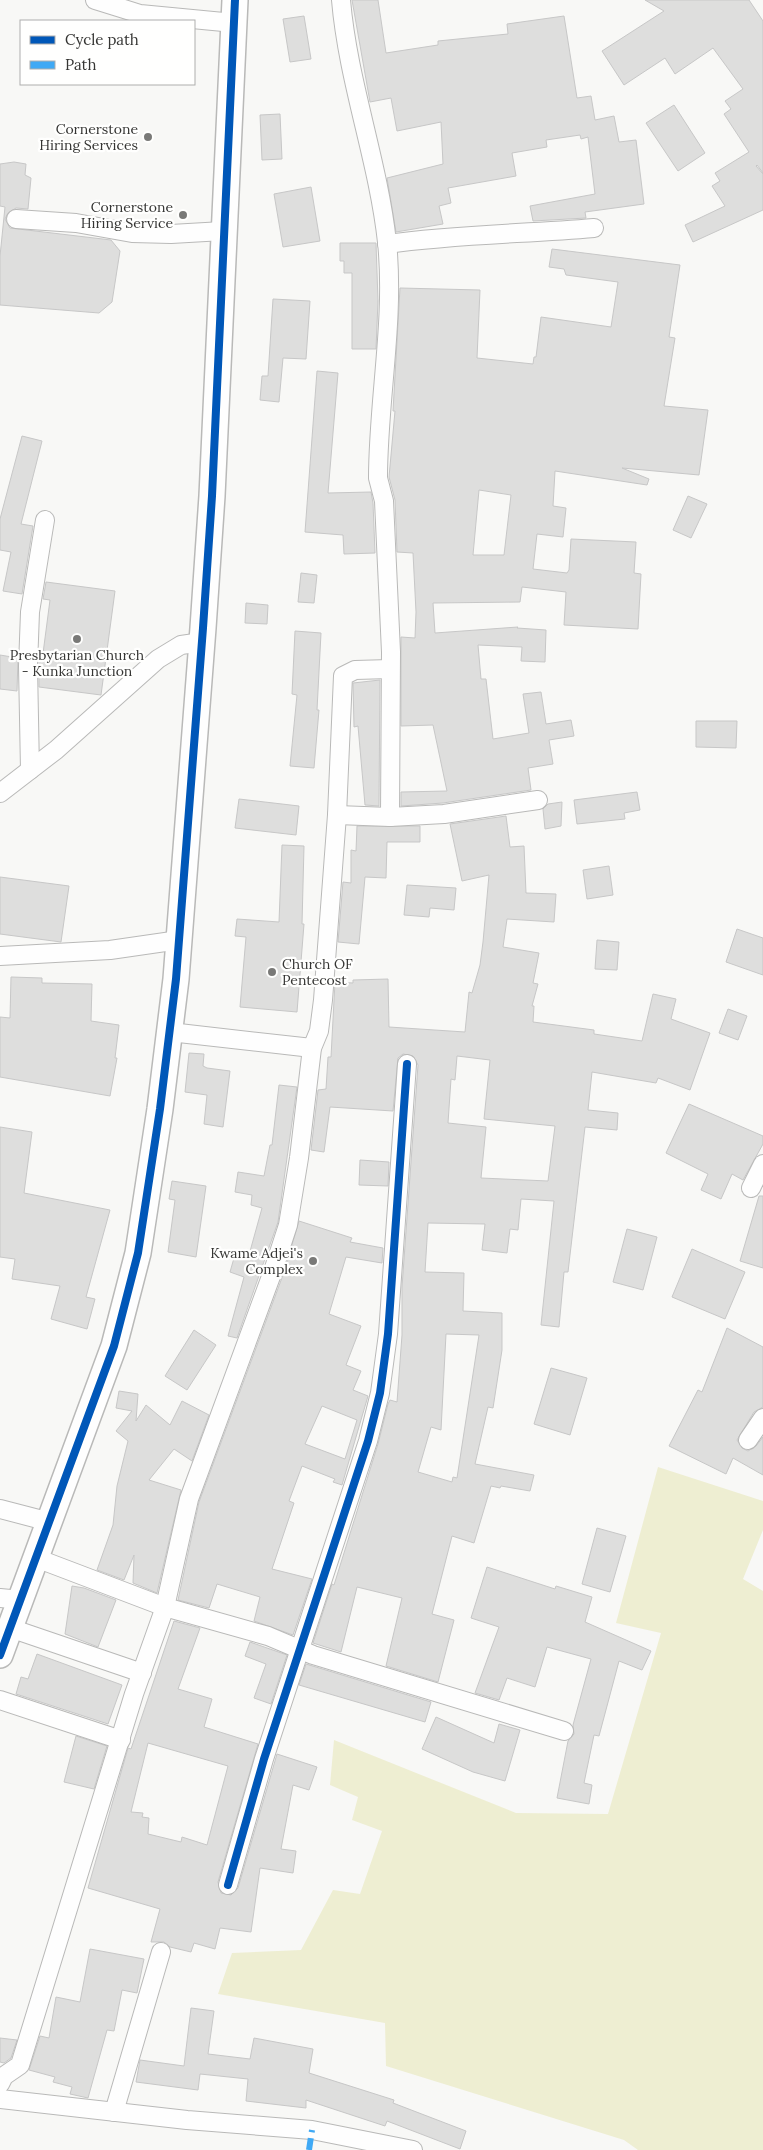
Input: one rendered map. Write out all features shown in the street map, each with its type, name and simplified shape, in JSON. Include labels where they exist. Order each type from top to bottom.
[{"type":"street","points":[[0,1655],[10,1628],[10,1599],[36,1558],[50,1522],[114,1346],[138,1253],[160,1109],[179,940],[214,458],[223,230],[230,141],[234,12],[140,14],[94,0]]},
{"type":"street","points":[[341,0],[344,36],[359,108],[369,141],[387,244],[389,286],[378,478],[384,501],[386,537],[390,669],[390,817]]},
{"type":"street","points":[[16,219],[76,222],[132,232],[171,234],[223,230]]},
{"type":"street","points":[[387,244],[455,235],[532,234],[594,228]]},
{"type":"street","points":[[30,770],[28,666],[30,612],[45,520]]},
{"type":"street","points":[[0,793],[56,750],[158,659],[181,644],[202,642]]},
{"type":"street","points":[[0,2084],[4,2076],[20,2064],[142,1673],[166,1607],[189,1499],[273,1271],[288,1225],[299,1158],[312,1048],[319,1031],[323,1000],[337,815],[343,676],[354,670],[390,669]]},
{"type":"street","points":[[337,815],[390,817],[444,814],[538,800]]},
{"type":"street","points":[[0,956],[110,950],[179,940]]},
{"type":"street","points":[[170,1032],[312,1048]]},
{"type":"street","points":[[228,1885],[264,1760],[368,1441],[380,1393],[388,1334],[407,1064]]},
{"type":"street","points":[[751,1188],[763,1164]]},
{"type":"street","points":[[748,1440],[763,1418]]},
{"type":"street","points":[[4,1514],[50,1522]]},
{"type":"street","points":[[36,1558],[166,1607],[274,1638],[314,1655],[564,1731]]},
{"type":"street","points":[[10,1628],[142,1673]]},
{"type":"street","points":[[0,1700],[121,1740]]},
{"type":"street","points":[[114,2112],[161,1952]]},
{"type":"street","points":[[0,2099],[295,2131],[312,2130],[413,2150]]},
{"type":"green space","points":[[658,1467],[763,1501],[763,1530],[743,1579],[763,1591],[763,2150],[638,2150],[624,2140],[386,2066],[385,2023],[218,1994],[232,1953],[301,1950],[333,1890],[360,1894],[382,1831],[352,1820],[358,1797],[330,1785],[334,1740],[516,1813],[608,1814],[661,1633],[616,1623]]},
{"type":"building","points":[[352,0],[378,0],[386,53],[438,45],[438,41],[508,34],[507,24],[564,16],[577,98],[591,96],[595,120],[614,116],[619,142],[636,140],[644,204],[585,212],[586,218],[533,221],[530,206],[595,194],[588,137],[581,139],[580,135],[546,140],[547,147],[512,153],[516,176],[448,188],[451,203],[439,206],[443,224],[396,232],[387,178],[443,164],[441,122],[397,131],[391,98],[370,102]]},
{"type":"building","points":[[645,0],[749,0],[763,21],[763,173],[756,166],[763,174],[763,210],[693,242],[685,225],[725,206],[712,186],[720,181],[715,173],[749,152],[724,114],[731,109],[725,101],[743,89],[713,48],[675,74],[665,58],[624,85],[602,51],[664,11]]},
{"type":"building","points":[[304,16],[311,59],[290,62],[283,19]]},
{"type":"building","points":[[674,105],[705,153],[678,171],[646,123]]},
{"type":"building","points":[[280,114],[282,159],[262,160],[260,115]]},
{"type":"building","points":[[14,162],[26,164],[25,175],[31,178],[28,209],[16,208],[8,213],[5,219],[10,228],[111,240],[120,251],[112,302],[99,313],[0,305],[0,256],[5,207],[0,206],[0,164]]},
{"type":"building","points":[[311,187],[320,241],[283,247],[274,194]]},
{"type":"building","points":[[340,243],[376,243],[378,301],[376,349],[352,349],[352,273],[344,273],[344,261],[340,261]]},
{"type":"building","points":[[552,249],[680,265],[669,337],[675,338],[664,406],[708,410],[699,475],[622,468],[649,479],[647,485],[555,471],[553,506],[566,508],[563,537],[537,534],[533,569],[567,573],[569,570],[571,539],[636,542],[634,573],[641,574],[638,629],[564,625],[566,592],[522,587],[520,602],[433,603],[435,633],[518,627],[546,630],[545,662],[521,661],[522,647],[478,645],[481,679],[486,679],[493,739],[529,733],[523,694],[541,692],[546,724],[571,720],[574,736],[549,740],[553,764],[528,768],[531,790],[443,803],[401,806],[401,792],[447,791],[433,725],[401,726],[401,637],[415,638],[416,612],[413,553],[397,552],[395,500],[389,477],[395,411],[393,411],[400,288],[480,290],[477,358],[533,364],[534,357],[536,357],[541,317],[611,327],[618,282],[566,275],[564,269],[549,267]],"holes":[[[479,490],[511,495],[504,555],[473,555]]]},
{"type":"building","points":[[273,299],[310,301],[306,359],[283,358],[279,402],[260,400],[262,376],[268,376]]},
{"type":"building","points":[[317,371],[338,373],[328,493],[371,492],[375,553],[344,554],[343,535],[305,532]]},
{"type":"building","points":[[22,436],[42,441],[21,524],[33,526],[22,594],[3,591],[11,552],[0,550],[0,519]]},
{"type":"building","points":[[688,496],[707,504],[691,538],[673,530]]},
{"type":"building","points":[[301,573],[317,575],[314,603],[298,602]]},
{"type":"building","name":"Presbytarian Church - Kunka Junction","points":[[46,582],[115,591],[101,695],[39,687],[39,660],[42,661],[50,600],[43,599]]},
{"type":"building","points":[[246,603],[268,605],[267,624],[245,623]]},
{"type":"building","points":[[295,631],[321,633],[317,710],[319,710],[314,768],[290,766],[297,695],[292,694]]},
{"type":"building","points":[[0,655],[18,658],[17,691],[0,689]]},
{"type":"building","points":[[380,680],[379,806],[365,805],[358,726],[354,727],[353,683]]},
{"type":"building","points":[[696,721],[737,721],[736,748],[696,747]]},
{"type":"building","points":[[637,792],[640,810],[624,813],[625,819],[577,824],[574,800]]},
{"type":"building","points":[[239,799],[299,806],[296,835],[235,828]]},
{"type":"building","points":[[562,802],[561,826],[545,829],[543,809],[548,804]]},
{"type":"building","points":[[506,816],[510,847],[524,846],[526,893],[556,894],[554,922],[507,919],[503,947],[539,953],[533,983],[538,984],[532,1006],[534,1006],[533,1022],[594,1030],[594,1034],[642,1041],[653,994],[676,999],[671,1019],[710,1033],[690,1090],[658,1078],[656,1083],[592,1072],[588,1110],[618,1113],[617,1130],[585,1127],[568,1272],[564,1272],[559,1327],[541,1325],[554,1201],[521,1199],[518,1230],[510,1229],[507,1253],[482,1250],[485,1224],[428,1223],[425,1272],[464,1273],[463,1311],[502,1313],[502,1350],[493,1408],[488,1407],[475,1464],[534,1475],[530,1491],[491,1486],[474,1543],[452,1536],[432,1614],[454,1620],[438,1682],[386,1666],[402,1598],[357,1587],[341,1652],[313,1643],[332,1584],[334,1585],[378,1444],[388,1404],[390,1400],[397,1402],[402,1335],[402,1287],[418,1065],[413,1056],[403,1054],[398,1058],[393,1111],[330,1107],[324,1152],[311,1150],[318,1090],[326,1089],[328,1057],[331,1057],[335,982],[353,983],[353,980],[388,979],[389,1027],[465,1032],[469,992],[472,993],[480,965],[489,875],[462,881],[450,824]],"holes":[[[457,1056],[490,1060],[484,1119],[555,1126],[548,1181],[481,1178],[486,1127],[448,1123],[451,1079],[455,1080]],[[446,1334],[479,1335],[457,1478],[453,1477],[452,1482],[418,1472],[431,1427],[441,1430]]]},
{"type":"building","points":[[357,826],[420,826],[420,842],[387,842],[386,878],[365,877],[359,944],[338,942],[343,882],[351,883],[351,850],[356,851]]},
{"type":"building","name":"Church OF Pentecost","points":[[282,845],[304,846],[302,924],[304,924],[297,1012],[240,1007],[246,937],[235,936],[237,919],[279,922]]},
{"type":"building","points":[[609,866],[613,895],[587,899],[583,870]]},
{"type":"building","points":[[0,877],[69,886],[61,942],[0,934]]},
{"type":"building","points":[[407,885],[456,888],[454,910],[430,908],[429,917],[404,915]]},
{"type":"building","points":[[737,929],[763,938],[763,975],[726,962]]},
{"type":"building","points":[[597,940],[619,942],[617,970],[595,969]]},
{"type":"building","points":[[11,977],[42,978],[42,983],[92,984],[91,1021],[119,1025],[115,1058],[117,1058],[110,1096],[0,1077],[0,1017],[10,1018]]},
{"type":"building","points":[[728,1009],[747,1016],[738,1040],[719,1033]]},
{"type":"building","points":[[189,1053],[204,1054],[203,1066],[207,1068],[230,1071],[223,1127],[204,1124],[207,1095],[185,1092]]},
{"type":"building","points":[[279,1085],[297,1087],[278,1222],[237,1338],[228,1336],[244,1277],[230,1272],[236,1251],[249,1255],[262,1208],[251,1205],[252,1195],[235,1192],[238,1172],[264,1176],[270,1145],[272,1145]]},
{"type":"building","points":[[689,1104],[763,1136],[763,1144],[743,1180],[732,1174],[721,1199],[701,1190],[708,1174],[666,1153]]},
{"type":"building","points":[[0,1127],[32,1132],[24,1193],[110,1210],[86,1297],[95,1299],[87,1329],[51,1319],[60,1286],[12,1279],[15,1259],[0,1257]]},
{"type":"building","points":[[360,1160],[389,1162],[388,1186],[359,1185]]},
{"type":"building","points":[[172,1181],[206,1186],[196,1257],[168,1252],[175,1200],[169,1199]]},
{"type":"building","points":[[759,1196],[763,1196],[763,1268],[740,1261]]},
{"type":"building","points":[[299,1221],[352,1238],[350,1242],[383,1248],[382,1263],[346,1257],[329,1314],[361,1326],[346,1365],[361,1371],[353,1390],[368,1396],[342,1485],[333,1482],[335,1479],[302,1466],[289,1501],[294,1503],[272,1569],[312,1579],[293,1635],[254,1621],[260,1597],[217,1584],[209,1608],[178,1600],[199,1502],[283,1275]],"holes":[[[322,1406],[357,1420],[345,1459],[305,1444]]]},
{"type":"building","points":[[627,1229],[657,1237],[643,1290],[613,1282]]},
{"type":"building","points":[[692,1249],[745,1272],[725,1319],[672,1297]]},
{"type":"building","points":[[727,1328],[763,1347],[763,1407],[754,1412],[737,1440],[742,1448],[748,1451],[756,1446],[763,1437],[763,1475],[733,1458],[726,1474],[669,1446],[698,1390],[702,1392]]},
{"type":"building","points":[[194,1330],[216,1345],[187,1390],[165,1376]]},
{"type":"building","points":[[551,1368],[587,1378],[570,1435],[534,1424]]},
{"type":"building","points":[[119,1391],[138,1394],[136,1421],[146,1405],[170,1425],[182,1401],[209,1415],[192,1461],[174,1449],[149,1480],[181,1490],[157,1593],[133,1583],[134,1555],[124,1580],[97,1570],[113,1525],[117,1486],[128,1441],[116,1431],[132,1411],[116,1408]]},
{"type":"building","points":[[597,1528],[626,1536],[610,1592],[582,1584]]},
{"type":"building","points":[[487,1567],[555,1589],[556,1586],[592,1597],[585,1622],[651,1651],[642,1670],[619,1661],[599,1736],[594,1735],[584,1783],[592,1785],[589,1804],[557,1798],[568,1741],[574,1734],[573,1725],[591,1659],[547,1647],[535,1687],[507,1678],[499,1700],[475,1693],[499,1627],[471,1618]]},
{"type":"building","points":[[72,1586],[84,1588],[116,1600],[98,1647],[65,1634]]},
{"type":"building","points":[[174,1621],[200,1628],[178,1689],[212,1699],[204,1727],[258,1744],[218,1882],[221,1893],[231,1895],[238,1888],[277,1754],[317,1767],[309,1790],[293,1785],[281,1849],[296,1851],[293,1873],[260,1868],[251,1932],[220,1928],[215,1949],[194,1943],[191,1952],[170,1947],[164,1942],[151,1942],[160,1909],[88,1888],[128,1748],[131,1749]],"holes":[[[148,1743],[228,1766],[207,1845],[182,1837],[181,1842],[148,1834],[149,1818],[142,1817],[143,1813],[131,1812]]]},
{"type":"building","points":[[250,1642],[287,1655],[271,1704],[254,1698],[266,1664],[245,1656]]},
{"type":"building","points":[[37,1654],[122,1685],[108,1724],[16,1694],[21,1677],[28,1679]]},
{"type":"building","points":[[306,1664],[431,1702],[425,1722],[299,1685]]},
{"type":"building","points":[[436,1717],[494,1743],[499,1724],[520,1730],[505,1781],[473,1772],[422,1749]]},
{"type":"building","points":[[76,1736],[107,1746],[94,1789],[64,1782]]},
{"type":"building","points":[[90,1949],[144,1959],[137,1993],[122,1990],[114,2031],[107,2030],[88,2098],[70,2094],[72,2087],[53,2082],[55,2077],[29,2070],[40,2036],[49,2038],[56,1997],[80,2002]]},
{"type":"building","points":[[191,2008],[214,2011],[208,2054],[250,2059],[254,2038],[313,2049],[309,2073],[394,2100],[393,2103],[466,2131],[460,2149],[387,2121],[385,2126],[306,2100],[306,2108],[246,2101],[248,2079],[200,2074],[198,2090],[136,2082],[140,2060],[184,2066]]},
{"type":"building","points":[[0,2038],[17,2040],[11,2058],[4,2063],[0,2062]]},
{"type":"marked path","points":[[309,2150],[312,2130]]},
{"type":"cycle path","points":[[0,1655],[114,1346],[138,1253],[160,1109],[176,979],[212,496],[235,0]]},
{"type":"cycle path","points":[[228,1885],[264,1759],[368,1441],[380,1393],[388,1334],[407,1064]]},
{"type":"place","name":"Cornerstone Hiring Services","points":[[148,137]]},
{"type":"place","name":"Cornerstone Hiring Service","points":[[183,215]]},
{"type":"place","name":"Presbytarian Church - Kunka Junction","points":[[77,639]]},
{"type":"place","name":"Church OF Pentecost","points":[[272,972]]},
{"type":"place","name":"Kwame Adjei's Complex","points":[[313,1261]]}]
